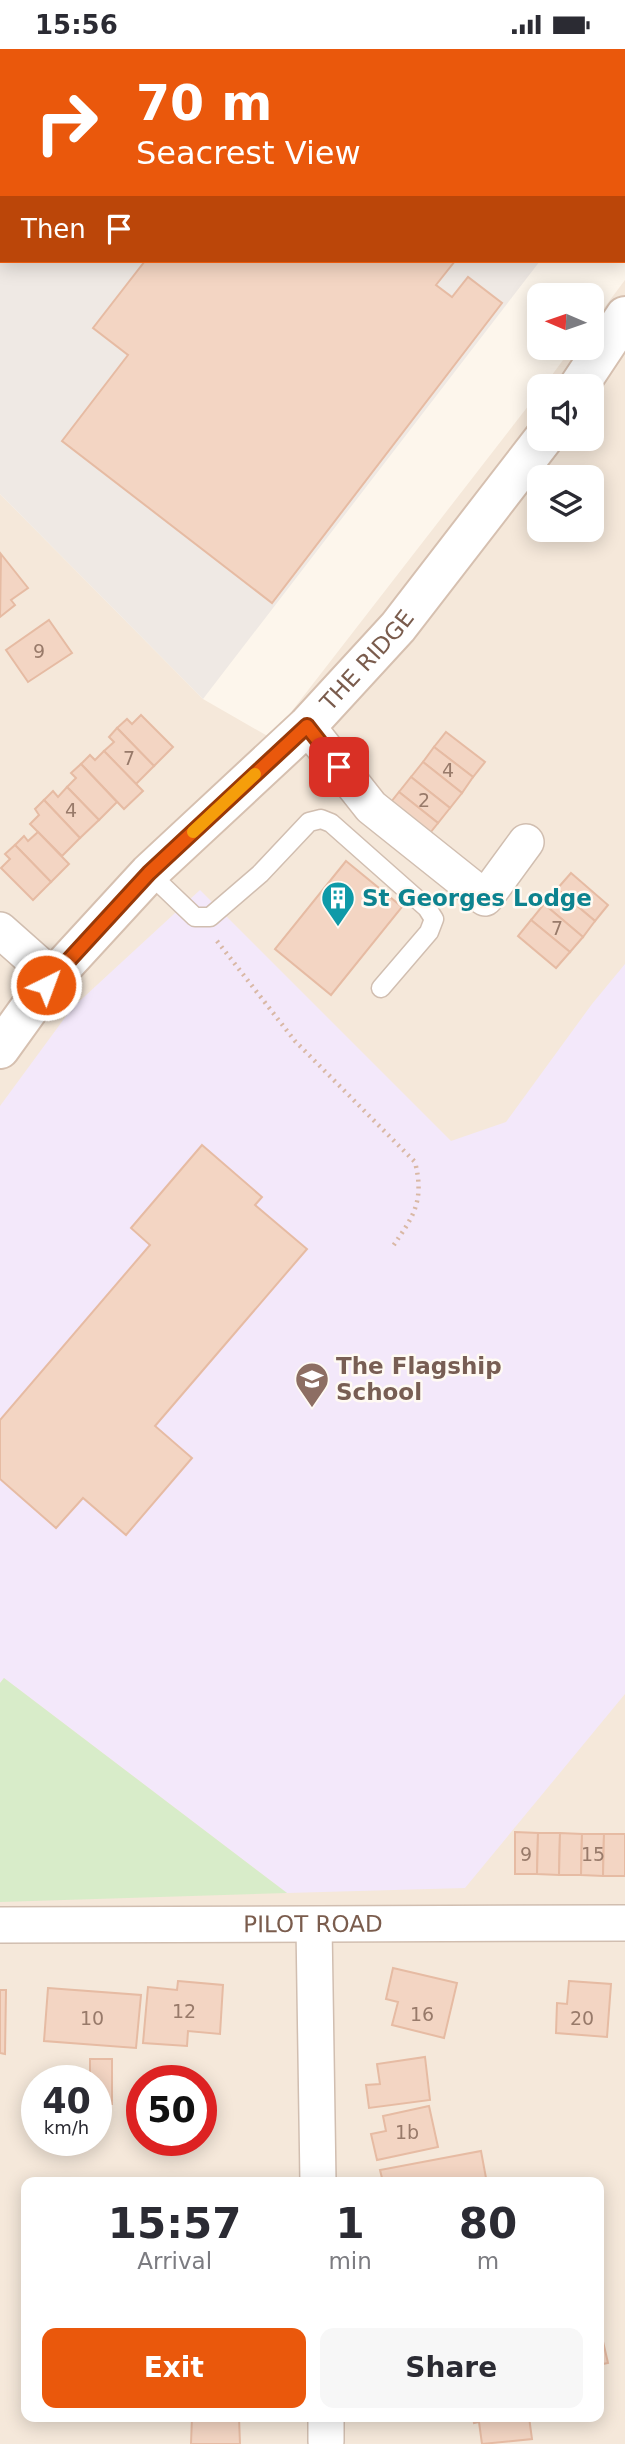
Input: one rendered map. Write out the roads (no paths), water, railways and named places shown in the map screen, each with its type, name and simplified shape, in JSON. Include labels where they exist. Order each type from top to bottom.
[{"type":"main road","points":[[587,374],[623,325]]},
{"type":"main road","name":"THE RIDGE","points":[[0,1049],[53,977],[149,873],[307,726],[398,627],[533,451]]},
{"type":"street","points":[[307,726],[372,807],[485,898],[526,842]]},
{"type":"street","points":[[0,930],[53,977]]},
{"type":"street","name":"PILOT ROAD","points":[[0,1925],[625,1923]]},
{"type":"street","points":[[314,1926],[318,2177]]},
{"type":"lane","points":[[149,873],[195,917],[209,917],[222,909],[309,822],[321,819],[331,823],[427,908],[434,919],[429,932],[381,988]]},
{"type":"place","name":"St Georges Lodge","points":[[338,928]]},
{"type":"place","name":"The Flagship School","points":[[312,1409]]}]
